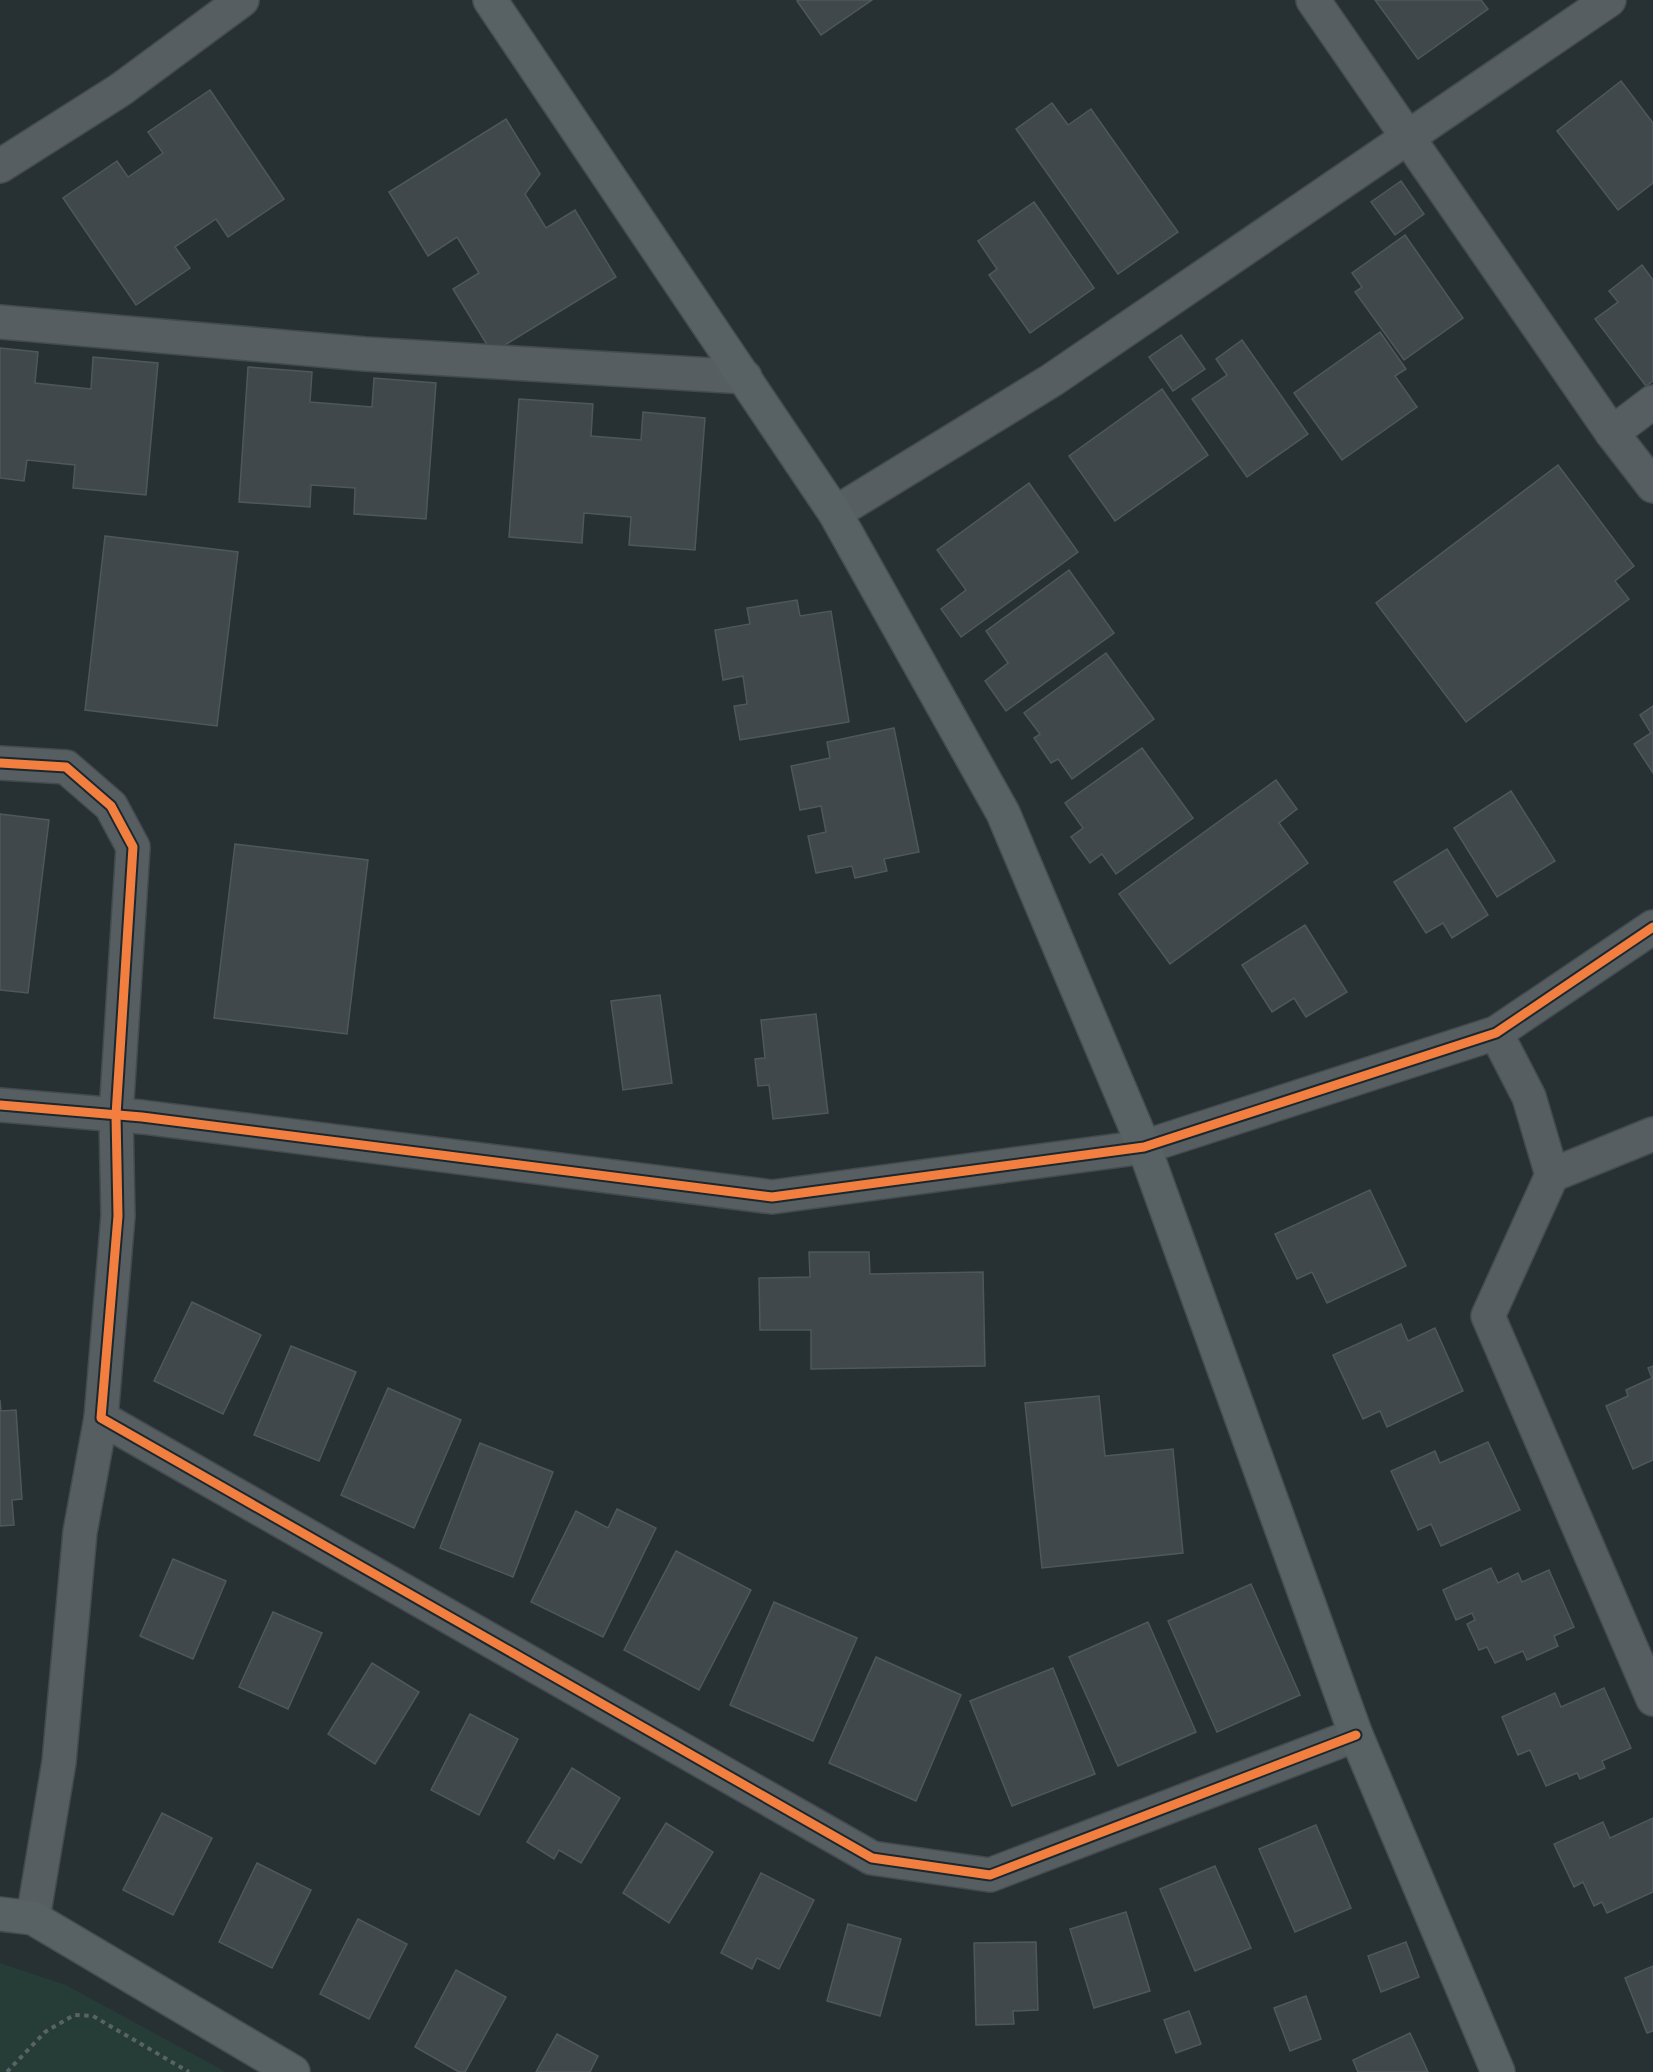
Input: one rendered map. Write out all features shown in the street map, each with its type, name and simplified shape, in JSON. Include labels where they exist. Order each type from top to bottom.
[{"type":"main road","points":[[490,0],[835,513],[1003,813],[1144,1147],[1356,1735],[1498,2072]]},
{"type":"main road","points":[[0,1914],[33,1918],[292,2072]]},
{"type":"street","points":[[0,166],[120,90],[242,0]]},
{"type":"street","points":[[1313,0],[1612,433],[1653,486]]},
{"type":"street","points":[[835,513],[1052,380],[1609,0]]},
{"type":"street","points":[[0,322],[365,354],[745,377]]},
{"type":"street","points":[[1612,433],[1653,402]]},
{"type":"street","points":[[0,763],[66,767],[111,806],[133,847],[116,1115],[118,1216],[101,1418],[80,1532],[59,1762],[33,1918]]},
{"type":"street","points":[[0,1105],[116,1115],[772,1197],[1144,1147],[1496,1033],[1653,927]]},
{"type":"street","points":[[1496,1033],[1529,1097],[1552,1175],[1488,1316],[1653,1698]]},
{"type":"street","points":[[1552,1175],[1653,1134]]},
{"type":"street","points":[[101,1418],[872,1858],[990,1875],[1356,1735]]},
{"type":"path","points":[[7,2072],[45,2032],[74,2015],[93,2016],[189,2072]]},
{"type":"green space","points":[[0,1963],[66,1985],[226,2072],[0,2072]]},
{"type":"building","points":[[872,0],[821,35],[797,1]]},
{"type":"building","points":[[1375,0],[1481,0],[1488,9],[1418,59]]},
{"type":"building","points":[[1621,81],[1653,123],[1653,183],[1618,210],[1557,131]]},
{"type":"building","points":[[210,90],[284,199],[228,237],[216,219],[175,247],[190,268],[136,305],[63,198],[117,161],[128,177],[163,153],[148,132]]},
{"type":"building","points":[[1052,103],[1068,125],[1091,109],[1178,232],[1118,274],[1016,129]]},
{"type":"building","points":[[506,119],[540,174],[525,194],[546,228],[575,210],[616,277],[492,353],[453,289],[479,273],[457,237],[428,256],[389,192]]},
{"type":"building","points":[[1401,181],[1424,214],[1395,235],[1371,202]]},
{"type":"building","points":[[1034,202],[1094,288],[1030,333],[989,275],[997,269],[978,241]]},
{"type":"building","points":[[1405,235],[1463,318],[1404,360],[1355,292],[1362,287],[1352,273]]},
{"type":"building","points":[[1642,265],[1653,280],[1653,381],[1646,386],[1595,319],[1618,302],[1609,291]]},
{"type":"building","points":[[1380,332],[1406,369],[1395,376],[1417,407],[1342,460],[1294,393]]},
{"type":"building","points":[[1181,335],[1205,369],[1173,391],[1149,357]]},
{"type":"building","points":[[1242,340],[1308,434],[1247,477],[1192,399],[1227,375],[1216,359]]},
{"type":"building","points":[[0,348],[38,352],[35,383],[91,389],[93,357],[158,363],[146,495],[73,488],[75,465],[27,460],[24,481],[0,478]]},
{"type":"building","points":[[248,367],[312,372],[310,402],[372,407],[374,378],[436,383],[426,519],[354,514],[355,488],[311,485],[310,507],[239,502]]},
{"type":"building","points":[[1162,389],[1208,455],[1115,521],[1069,456]]},
{"type":"building","points":[[519,399],[593,404],[591,436],[641,440],[643,412],[705,418],[695,550],[629,545],[631,517],[584,513],[582,543],[509,537]]},
{"type":"building","points":[[1558,465],[1634,566],[1615,581],[1629,599],[1466,722],[1376,603]]},
{"type":"building","points":[[1029,483],[1078,552],[961,637],[941,609],[966,590],[937,550]]},
{"type":"building","points":[[105,536],[238,552],[217,726],[85,710]]},
{"type":"building","points":[[1069,570],[1114,633],[1006,711],[985,681],[1008,663],[986,631]]},
{"type":"building","points":[[797,600],[800,616],[831,611],[849,722],[740,740],[734,706],[747,704],[743,676],[723,680],[715,630],[750,624],[747,608]]},
{"type":"building","points":[[1106,653],[1154,719],[1072,779],[1058,759],[1051,763],[1034,738],[1040,734],[1024,713]]},
{"type":"building","points":[[1653,706],[1653,773],[1634,744],[1651,733],[1640,715]]},
{"type":"building","points":[[894,728],[919,852],[884,859],[887,871],[855,878],[852,866],[816,873],[808,836],[826,832],[821,806],[800,810],[791,766],[830,758],[827,742]]},
{"type":"building","points":[[1142,748],[1193,818],[1116,874],[1102,854],[1090,863],[1071,837],[1083,828],[1065,803]]},
{"type":"building","points":[[1276,780],[1297,809],[1279,823],[1308,863],[1170,964],[1119,894]]},
{"type":"building","points":[[1511,791],[1555,861],[1497,897],[1454,828]]},
{"type":"building","points":[[0,814],[49,820],[28,993],[0,990]]},
{"type":"building","points":[[235,844],[368,860],[347,1034],[214,1018]]},
{"type":"building","points":[[1447,849],[1488,915],[1452,938],[1443,923],[1426,933],[1394,882]]},
{"type":"building","points":[[1305,925],[1347,992],[1306,1017],[1294,998],[1272,1012],[1242,965]]},
{"type":"building","points":[[660,995],[672,1083],[623,1090],[611,1001]]},
{"type":"building","points":[[816,1014],[828,1113],[773,1119],[769,1085],[758,1086],[755,1059],[765,1058],[761,1020]]},
{"type":"building","points":[[1370,1190],[1406,1266],[1327,1303],[1312,1272],[1297,1279],[1275,1234]]},
{"type":"building","points":[[809,1252],[869,1252],[870,1274],[983,1272],[985,1366],[811,1369],[811,1330],[760,1330],[759,1278],[810,1277]]},
{"type":"building","points":[[192,1302],[261,1335],[223,1414],[154,1381]]},
{"type":"building","points":[[1401,1324],[1408,1341],[1435,1328],[1463,1391],[1387,1427],[1380,1411],[1363,1419],[1333,1355]]},
{"type":"building","points":[[291,1346],[356,1372],[319,1461],[254,1435]]},
{"type":"building","points":[[1653,1366],[1653,1460],[1633,1469],[1606,1406],[1628,1396],[1626,1390],[1652,1378],[1648,1368]]},
{"type":"building","points":[[388,1388],[461,1420],[414,1528],[341,1495]]},
{"type":"building","points":[[1099,1396],[1105,1456],[1173,1449],[1183,1553],[1042,1568],[1025,1403]]},
{"type":"building","points":[[0,1400],[1,1411],[16,1410],[22,1499],[12,1500],[14,1525],[0,1526]]},
{"type":"building","points":[[1488,1442],[1520,1510],[1441,1546],[1431,1524],[1418,1530],[1391,1471],[1435,1451],[1440,1463]]},
{"type":"building","points":[[480,1443],[553,1472],[513,1577],[440,1548]]},
{"type":"building","points":[[617,1509],[656,1528],[603,1637],[531,1602],[576,1511],[608,1528]]},
{"type":"building","points":[[676,1551],[751,1590],[699,1690],[624,1650]]},
{"type":"building","points":[[173,1559],[226,1581],[193,1659],[140,1636]]},
{"type":"building","points":[[1491,1568],[1498,1583],[1518,1573],[1522,1582],[1549,1570],[1574,1627],[1554,1636],[1558,1646],[1527,1660],[1523,1651],[1495,1663],[1487,1647],[1479,1650],[1467,1624],[1475,1620],[1472,1613],[1456,1620],[1443,1590]]},
{"type":"building","points":[[1251,1584],[1300,1695],[1217,1732],[1168,1621]]},
{"type":"building","points":[[774,1602],[857,1638],[813,1741],[730,1705]]},
{"type":"building","points":[[273,1612],[322,1633],[288,1709],[239,1687]]},
{"type":"building","points":[[1148,1622],[1196,1732],[1118,1766],[1069,1657]]},
{"type":"building","points":[[876,1657],[961,1695],[916,1801],[829,1763]]},
{"type":"building","points":[[372,1663],[419,1692],[375,1764],[328,1734]]},
{"type":"building","points":[[1053,1668],[1095,1774],[1012,1806],[970,1701]]},
{"type":"building","points":[[1604,1688],[1631,1748],[1602,1761],[1605,1768],[1580,1779],[1577,1773],[1546,1786],[1530,1750],[1518,1755],[1502,1717],[1555,1693],[1561,1707]]},
{"type":"building","points":[[470,1714],[518,1739],[479,1815],[431,1790]]},
{"type":"building","points":[[572,1768],[620,1798],[581,1863],[559,1850],[554,1859],[527,1842]]},
{"type":"building","points":[[162,1813],[212,1838],[173,1915],[123,1890]]},
{"type":"building","points":[[1653,1818],[1653,1892],[1607,1913],[1602,1902],[1594,1906],[1583,1882],[1574,1887],[1554,1844],[1603,1822],[1610,1838]]},
{"type":"building","points":[[666,1823],[713,1852],[669,1923],[623,1893]]},
{"type":"building","points":[[1316,1825],[1351,1908],[1295,1932],[1259,1849]]},
{"type":"building","points":[[257,1863],[311,1890],[272,1968],[219,1942]]},
{"type":"building","points":[[1215,1866],[1251,1948],[1195,1971],[1160,1889]]},
{"type":"building","points":[[761,1873],[814,1900],[779,1969],[757,1958],[752,1969],[721,1953]]},
{"type":"building","points":[[1126,1912],[1150,1991],[1094,2008],[1070,1929]]},
{"type":"building","points":[[358,1919],[407,1944],[369,2019],[320,1994]]},
{"type":"building","points":[[848,1924],[901,1939],[880,2016],[827,2001]]},
{"type":"building","points":[[1036,1942],[1038,2010],[1013,2011],[1014,2024],[976,2025],[974,1943]]},
{"type":"building","points":[[1406,1942],[1419,1977],[1381,1992],[1368,1956]]},
{"type":"building","points":[[1653,1966],[1653,2031],[1647,2033],[1625,1978]]},
{"type":"building","points":[[456,1970],[506,1997],[465,2072],[459,2072],[415,2047]]},
{"type":"building","points":[[1306,1996],[1321,2039],[1290,2051],[1274,2008]]},
{"type":"building","points":[[1189,2011],[1201,2044],[1176,2053],[1164,2020]]},
{"type":"building","points":[[1410,2033],[1428,2072],[1358,2072],[1353,2060]]},
{"type":"building","points":[[557,2034],[598,2056],[590,2072],[536,2072]]},
{"type":"cycle path","points":[[0,763],[66,767],[111,806],[133,847],[116,1115],[118,1216],[101,1418],[872,1858],[990,1875],[1356,1735]]},
{"type":"cycle path","points":[[0,1105],[142,1117],[772,1197],[1144,1147],[1496,1033],[1653,927]]}]
